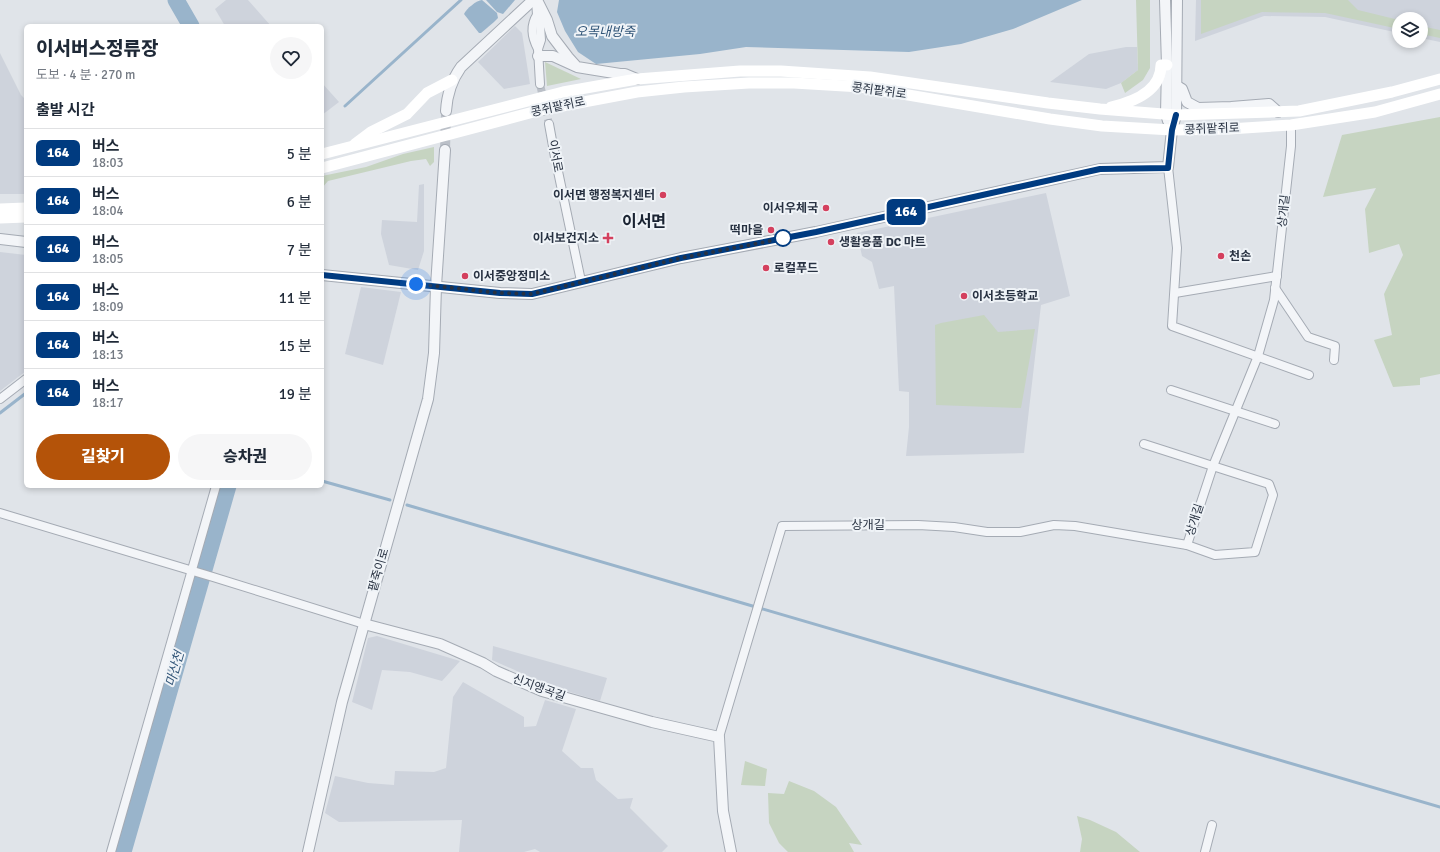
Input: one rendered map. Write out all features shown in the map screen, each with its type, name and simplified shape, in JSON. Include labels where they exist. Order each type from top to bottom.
[{"type":"main road","points":[[1100,109],[1136,100],[1153,87],[1161,71],[1161,64],[1167,65]]},
{"type":"main road","name":"콩쥐팥쥐로","points":[[324,154],[563,92],[637,79],[740,71],[781,71],[870,77],[1100,109],[1171,114],[1299,111],[1392,92],[1440,79]]},
{"type":"main road","points":[[351,147],[362,138],[407,114],[427,93],[452,80]]},
{"type":"main road","name":"콩쥐팥쥐로","points":[[324,167],[541,110],[637,92],[684,87],[749,83],[861,87],[1050,119],[1102,126],[1172,130],[1229,129],[1291,125],[1375,112],[1440,94]]},
{"type":"main road","points":[[0,209],[24,208]]},
{"type":"main road","points":[[0,218],[24,217]]},
{"type":"street","points":[[446,111],[447,97],[452,80],[461,67],[533,0]]},
{"type":"street","points":[[536,0],[537,15],[541,32],[538,52],[540,84]]},
{"type":"street","points":[[536,0],[547,20],[552,36],[577,67]]},
{"type":"street","points":[[1165,0],[1167,65],[1172,130],[1168,168],[1177,248],[1172,326],[1309,375]]},
{"type":"street","points":[[1171,114],[1177,86],[1177,0]]},
{"type":"street","points":[[538,52],[553,56],[565,63],[577,67],[625,74],[637,79]]},
{"type":"street","points":[[1177,86],[1182,89],[1187,102],[1198,108],[1269,104],[1278,112]]},
{"type":"street","name":"이서로","points":[[549,124],[581,282]]},
{"type":"street","name":"상개길","points":[[719,737],[782,526],[918,525],[954,527],[987,532],[1020,532],[1054,525],[1075,526],[1187,545],[1213,466],[1258,356],[1274,300],[1291,146],[1291,125]]},
{"type":"street","name":"팥죽이로","points":[[308,852],[342,702],[428,399],[434,353],[436,286],[445,150]]},
{"type":"street","points":[[324,275],[500,293],[532,294],[681,258],[816,232],[1100,169],[1168,168]]},
{"type":"street","points":[[0,239],[24,242]]},
{"type":"street","points":[[1175,293],[1277,276]]},
{"type":"street","points":[[1275,288],[1308,337],[1335,346],[1334,360]]},
{"type":"street","points":[[0,399],[24,380]]},
{"type":"street","points":[[1172,390],[1275,424]]},
{"type":"street","points":[[1144,444],[1269,484],[1273,495],[1255,552],[1215,555],[1187,545]]},
{"type":"street","points":[[111,852],[196,572],[216,488]]},
{"type":"street","points":[[0,512],[364,624]]},
{"type":"street","name":"신지앵곡길","points":[[364,624],[440,644],[484,662],[496,671],[542,691],[652,722],[719,737]]},
{"type":"street","points":[[719,737],[723,811],[730,852]]},
{"type":"street","points":[[1205,852],[1212,825]]},
{"type":"shaded area","points":[[226,0],[248,0],[269,24],[224,24],[215,9]]},
{"type":"shaded area","points":[[1196,0],[1440,0],[1440,42],[1428,39],[1428,12],[1392,12],[1392,31],[1325,17],[1264,16],[1195,41]]},
{"type":"shaded area","points":[[515,26],[522,33],[530,84],[504,89],[478,62]]},
{"type":"shaded area","points":[[1126,47],[1137,47],[1138,70],[1121,83],[1106,89],[1050,82],[1089,54]]},
{"type":"shaded area","points":[[0,53],[21,95],[24,98],[24,194],[0,194]]},
{"type":"shaded area","points":[[324,85],[339,102],[324,113]]},
{"type":"shaded area","points":[[424,184],[424,251],[418,270],[389,265],[381,234],[382,220],[417,222],[419,185]]},
{"type":"shaded area","points":[[1046,193],[1070,296],[1041,305],[1024,453],[906,456],[909,427],[909,392],[899,391],[894,286],[879,289],[872,262],[862,256],[857,233]]},
{"type":"shaded area","points":[[0,252],[24,255],[24,373],[0,391]]},
{"type":"shaded area","points":[[361,287],[401,292],[383,365],[345,354]]},
{"type":"shaded area","points":[[377,636],[460,661],[442,681],[410,672],[382,670],[372,710],[352,702],[368,638]]},
{"type":"shaded area","points":[[493,646],[607,678],[600,701],[553,687],[492,660]]},
{"type":"shaded area","points":[[463,682],[524,717],[524,727],[536,726],[545,700],[576,709],[562,751],[581,768],[593,768],[596,780],[618,799],[633,798],[630,808],[668,846],[662,852],[540,852],[535,849],[524,852],[459,852],[462,820],[339,822],[325,813],[335,776],[368,783],[394,785],[395,771],[434,772],[446,768],[453,697]]},
{"type":"green space","points":[[1136,0],[1150,0],[1150,68],[1143,80],[1125,93],[1121,83],[1138,70]]},
{"type":"green space","points":[[1201,0],[1348,0],[1358,10],[1392,18],[1392,27],[1325,13],[1262,12],[1201,34]]},
{"type":"green space","points":[[1428,27],[1440,30],[1440,38],[1428,35]]},
{"type":"green space","points":[[545,62],[581,79],[547,86]]},
{"type":"green space","points":[[1440,117],[1440,374],[1420,378],[1420,385],[1393,387],[1374,340],[1392,335],[1384,294],[1403,255],[1399,244],[1369,253],[1365,209],[1376,188],[1323,197],[1342,135]]},
{"type":"green space","points":[[434,147],[434,162],[430,166],[426,159],[411,161],[328,181],[324,186],[324,176],[366,167],[403,154]]},
{"type":"green space","points":[[984,315],[998,332],[1035,329],[1021,408],[936,405],[935,325]]},
{"type":"green space","points":[[745,761],[767,769],[765,786],[741,785]]},
{"type":"green space","points":[[789,781],[814,791],[836,807],[862,845],[849,843],[854,852],[788,852],[779,843],[769,823],[768,793],[784,794]]},
{"type":"green space","points":[[1077,816],[1090,820],[1116,832],[1140,852],[1080,852],[1082,839]]},
{"type":"water","points":[[482,0],[497,13],[498,18],[481,33],[479,33],[464,14],[477,1]]},
{"type":"water","points":[[486,0],[515,0],[503,14],[497,12]]},
{"type":"water","name":"오목내방죽","points":[[559,0],[1082,0],[1013,29],[961,44],[909,52],[746,47],[700,54],[596,64],[578,52],[565,31],[557,12]]},
{"type":"waterway","name":"마산천","points":[[176,0],[190,24]]},
{"type":"waterway","points":[[345,106],[461,0]]},
{"type":"waterway","points":[[0,413],[24,395]]},
{"type":"waterway","points":[[324,482],[390,500]]},
{"type":"waterway","name":"마산천","points":[[123,852],[227,488]]},
{"type":"waterway","points":[[407,505],[1440,807]]},
{"type":"tunnel","points":[[540,84],[549,124]]},
{"type":"tunnel","points":[[445,150],[446,115]]},
{"type":"bus line","name":"164","points":[[324,275],[500,293],[532,294],[681,258],[816,232],[1100,169],[1168,168],[1172,130],[1176,115]]},
{"type":"place","name":"이서면 행정복지센터","points":[[663,195]]},
{"type":"place","name":"이서우체국","points":[[826,208]]},
{"type":"place","name":"떡마을","points":[[771,230]]},
{"type":"place","name":"이서보건지소","points":[[608,238]]},
{"type":"place","name":"생활용품 DC 마트","points":[[831,242]]},
{"type":"place","name":"천손","points":[[1221,256]]},
{"type":"place","name":"로컬푸드","points":[[766,268]]},
{"type":"place","name":"이서중앙정미소","points":[[465,276]]},
{"type":"place","name":"이서초등학교","points":[[964,296]]},
{"type":"district","name":"이서면","points":[[644,222]]},
{"type":"route","points":[[416,284],[500,293],[532,294],[681,258],[786,238],[783,238]]}]
